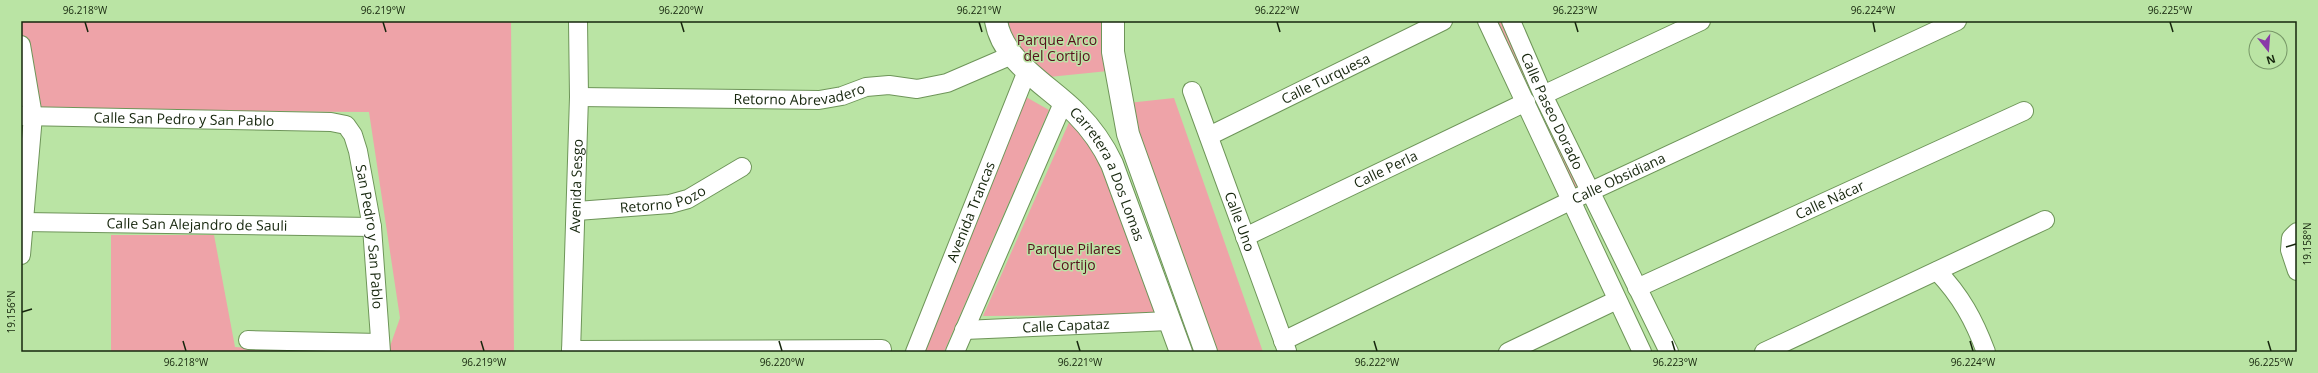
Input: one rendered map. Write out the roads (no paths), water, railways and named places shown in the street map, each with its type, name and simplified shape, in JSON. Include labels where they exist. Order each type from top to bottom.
[{"type":"main road","name":"Carretera a Dos Lomas","points":[[996,21],[1012,55],[1027,71],[1086,123],[1102,143],[1112,164],[1181,352]]},
{"type":"main road","name":"Carretera a Dos Lomas","points":[[1113,21],[1113,52],[1128,134],[1206,352]]},
{"type":"street","name":"Avenida Sesgo","points":[[571,351],[577,211],[579,97],[578,21]]},
{"type":"street","name":"Calle Turquesa","points":[[1209,136],[1443,21]]},
{"type":"street","name":"Calle Paseo Dorado","points":[[1487,21],[1642,352]]},
{"type":"street","name":"Calle Paseo Dorado","points":[[1511,21],[1543,95],[1669,352]]},
{"type":"street","points":[[1543,95],[1701,21]]},
{"type":"street","name":"Calle Obsidiana","points":[[1285,346],[1572,200],[1957,21]]},
{"type":"street","points":[[21,45],[27,116],[21,256]]},
{"type":"street","name":"Retorno Abrevadero","points":[[579,97],[819,100],[842,96],[866,87],[889,85],[917,89],[947,84],[1012,55]]},
{"type":"street","name":"Avenida Trancas","points":[[915,352],[1027,71]]},
{"type":"street","name":"Calle Uno","points":[[1192,91],[1285,346]]},
{"type":"street","name":"Calle Perla","points":[[1245,237],[1526,102]]},
{"type":"street","points":[[955,352],[1063,103]]},
{"type":"street","name":"Calle Nácar","points":[[1637,288],[2024,111]]},
{"type":"street","name":"Calle San Pedro y San Pablo","points":[[27,116],[331,122],[346,125]]},
{"type":"street","name":"San Pedro y San Pablo","points":[[346,125],[354,135],[372,227],[380,347]]},
{"type":"street","name":"Retorno Pozo","points":[[577,211],[670,204],[688,198],[742,167]]},
{"type":"street","points":[[1764,352],[2045,220]]},
{"type":"street","name":"Calle San Alejandro de Sauli","points":[[23,222],[372,227]]},
{"type":"street","points":[[2297,232],[2291,238],[2290,250],[2297,271]]},
{"type":"street","points":[[1937,271],[1952,287],[1975,322],[1986,352]]},
{"type":"street","points":[[1508,352],[1617,300]]},
{"type":"street","name":"Calle Capataz","points":[[964,330],[1169,321]]},
{"type":"street","points":[[248,340],[380,347]]},
{"type":"street","points":[[571,351],[882,349]]},
{"type":"park label","name":"Parque Arco del Cortijo","points":[[1057,48]]},
{"type":"park label","name":"Parque Pilares Cortijo","points":[[1074,258]]}]
